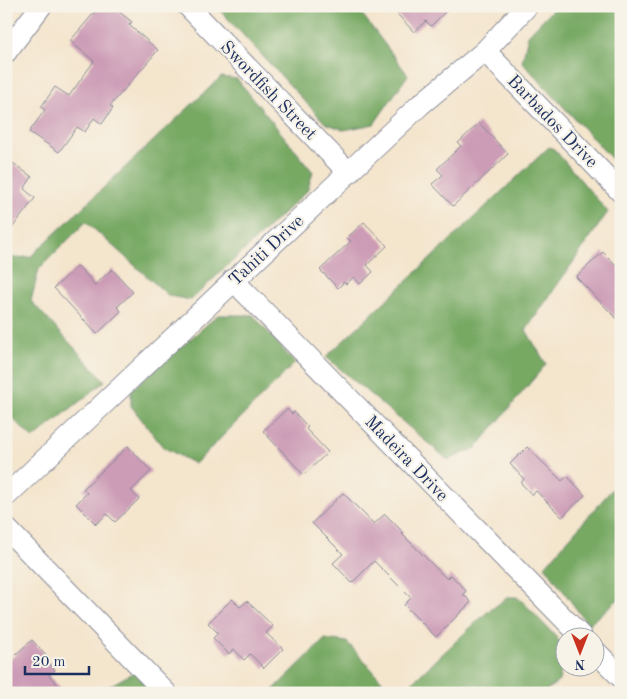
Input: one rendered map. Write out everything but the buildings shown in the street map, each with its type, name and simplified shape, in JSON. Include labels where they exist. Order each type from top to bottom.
[{"type":"street","points":[[6,52],[41,6]]},
{"type":"street","name":"Swordfish Street","points":[[188,6],[349,173]]},
{"type":"street","name":"Tahiti Drive","points":[[6,496],[420,105],[485,51],[527,6]]},
{"type":"street","name":"Barbados Drive","points":[[485,51],[621,192]]},
{"type":"street","name":"Madeira Drive","points":[[233,280],[571,626]]},
{"type":"street","points":[[6,528],[166,693]]},
{"type":"street","points":[[604,660],[621,677]]},
{"type":"green space","points":[[216,6],[356,6],[408,75],[374,124],[344,130],[325,123]]},
{"type":"green space","points":[[556,6],[621,6],[621,169],[522,62],[528,35]]},
{"type":"green space","points":[[221,77],[237,79],[313,172],[307,191],[191,300],[169,296],[86,222],[39,269],[31,301],[105,381],[33,439],[6,412],[8,297],[6,258],[30,257]]},
{"type":"green space","points":[[549,147],[554,149],[608,212],[526,330],[546,364],[476,448],[448,460],[326,357]]},
{"type":"green space","points":[[218,315],[253,315],[295,363],[195,464],[163,447],[131,406],[131,390]]},
{"type":"green space","points":[[621,482],[621,597],[588,625],[545,566],[614,487]]},
{"type":"green space","points":[[508,597],[517,597],[524,603],[554,635],[554,676],[560,676],[559,681],[543,693],[401,693],[485,614]]},
{"type":"green space","points":[[325,639],[347,642],[393,693],[270,693]]},
{"type":"green space","points":[[134,672],[155,693],[102,693],[106,688]]}]
